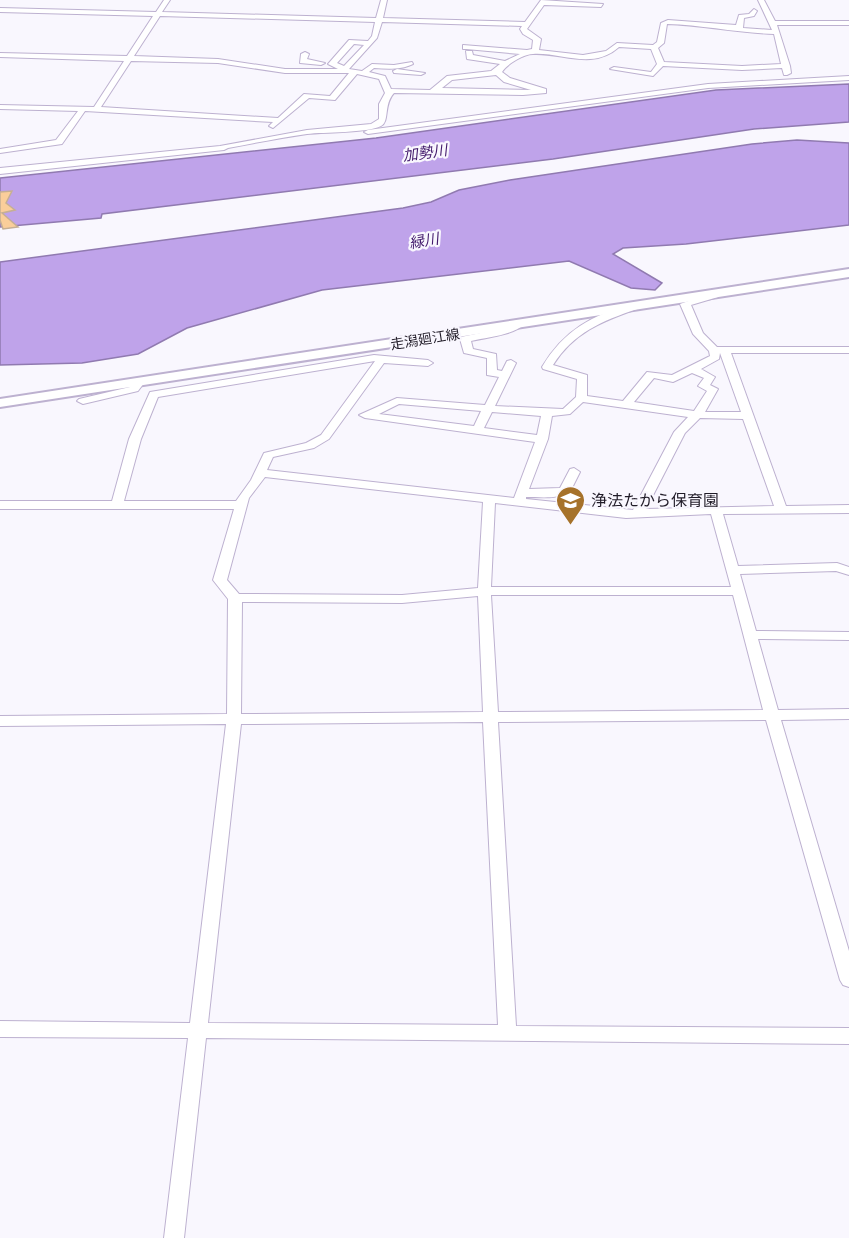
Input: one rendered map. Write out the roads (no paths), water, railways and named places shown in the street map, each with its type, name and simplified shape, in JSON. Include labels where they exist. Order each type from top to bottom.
[{"type":"main road","name":"走潟廻江線","points":[[0,403],[849,273]]},
{"type":"street","points":[[0,3],[5,0]]},
{"type":"street","points":[[96,109],[167,0]]},
{"type":"street","points":[[344,70],[375,38],[384,0]]},
{"type":"street","points":[[760,0],[774,22],[786,66],[785,70],[791,74],[849,72]]},
{"type":"street","points":[[436,90],[450,78],[486,75],[532,52],[537,39],[522,31],[544,1],[601,5]]},
{"type":"street","points":[[0,10],[526,24]]},
{"type":"street","points":[[739,28],[741,16],[752,16],[754,11]]},
{"type":"street","points":[[774,22],[849,23]]},
{"type":"street","points":[[506,63],[476,60],[470,57],[467,50],[532,52],[583,57],[609,53],[617,45],[654,47],[660,43],[664,23],[777,32]]},
{"type":"street","points":[[332,64],[352,42],[369,43]]},
{"type":"street","points":[[654,47],[661,64]]},
{"type":"street","points":[[0,55],[218,61],[285,71],[344,70],[382,78],[389,93]]},
{"type":"street","points":[[285,71],[305,58],[332,64],[344,70]]},
{"type":"street","points":[[377,76],[409,64]]},
{"type":"street","points":[[661,64],[742,68],[786,66]]},
{"type":"street","points":[[614,69],[653,74],[661,64]]},
{"type":"street","points":[[307,132],[272,126],[307,96],[332,98],[360,72],[372,66],[421,73]]},
{"type":"street","points":[[224,148],[224,146],[307,132],[379,124],[383,119],[381,111],[383,103],[389,93],[399,91],[524,93],[543,91],[507,80],[498,72],[500,69]]},
{"type":"street","points":[[0,171],[384,130],[708,86],[849,78]]},
{"type":"street","points":[[0,107],[96,109],[278,120]]},
{"type":"street","points":[[0,150],[59,142],[83,109]]},
{"type":"street","points":[[722,292],[685,304],[692,325],[719,349],[748,416],[781,509]]},
{"type":"street","points":[[366,415],[397,401],[436,403],[489,410],[566,412],[581,398],[583,377],[547,367],[554,354],[590,321],[642,304]]},
{"type":"street","points":[[504,374],[491,373],[492,356],[468,351],[465,339],[508,330],[520,324]]},
{"type":"street","points":[[719,349],[849,350]]},
{"type":"street","points":[[626,405],[651,374],[673,379],[715,357],[719,349]]},
{"type":"street","points":[[117,505],[135,439],[154,394],[374,358],[429,363]]},
{"type":"street","points":[[174,1238],[234,719],[236,598],[220,580],[241,505],[268,455],[310,446],[325,437],[381,360]]},
{"type":"street","points":[[477,431],[511,363]]},
{"type":"street","points":[[637,514],[680,432],[697,415],[713,389],[703,386],[710,377],[692,369]]},
{"type":"street","points":[[83,401],[134,389],[139,383]]},
{"type":"street","points":[[581,398],[697,415],[748,416]]},
{"type":"street","points":[[344,411],[542,439]]},
{"type":"street","points":[[520,498],[542,439],[547,413]]},
{"type":"street","points":[[259,473],[489,500],[520,498],[565,490],[573,472]]},
{"type":"street","points":[[520,498],[637,514],[716,510],[849,509]]},
{"type":"street","points":[[489,500],[484,591],[507,1034]]},
{"type":"street","points":[[0,505],[241,505]]},
{"type":"street","points":[[716,510],[849,980]]},
{"type":"street","points":[[733,570],[837,567],[849,571]]},
{"type":"street","points":[[236,598],[402,599],[484,591],[739,591]]},
{"type":"street","points":[[752,635],[849,636]]},
{"type":"street","points":[[0,721],[849,714]]},
{"type":"street","points":[[0,1029],[849,1036]]},
{"type":"water","name":"加勢川","points":[[849,84],[849,122],[754,129],[553,159],[102,214],[101,218],[0,227],[0,178],[376,138],[716,90]]},
{"type":"water","name":"緑川","points":[[797,140],[849,143],[849,225],[686,244],[623,248],[613,254],[662,283],[655,290],[631,288],[569,261],[322,290],[187,328],[138,354],[82,363],[0,365],[0,262],[403,208],[431,202],[459,190],[510,180],[752,144]]},
{"type":"place","name":"浄法たから保育園","points":[[570,526]]}]
